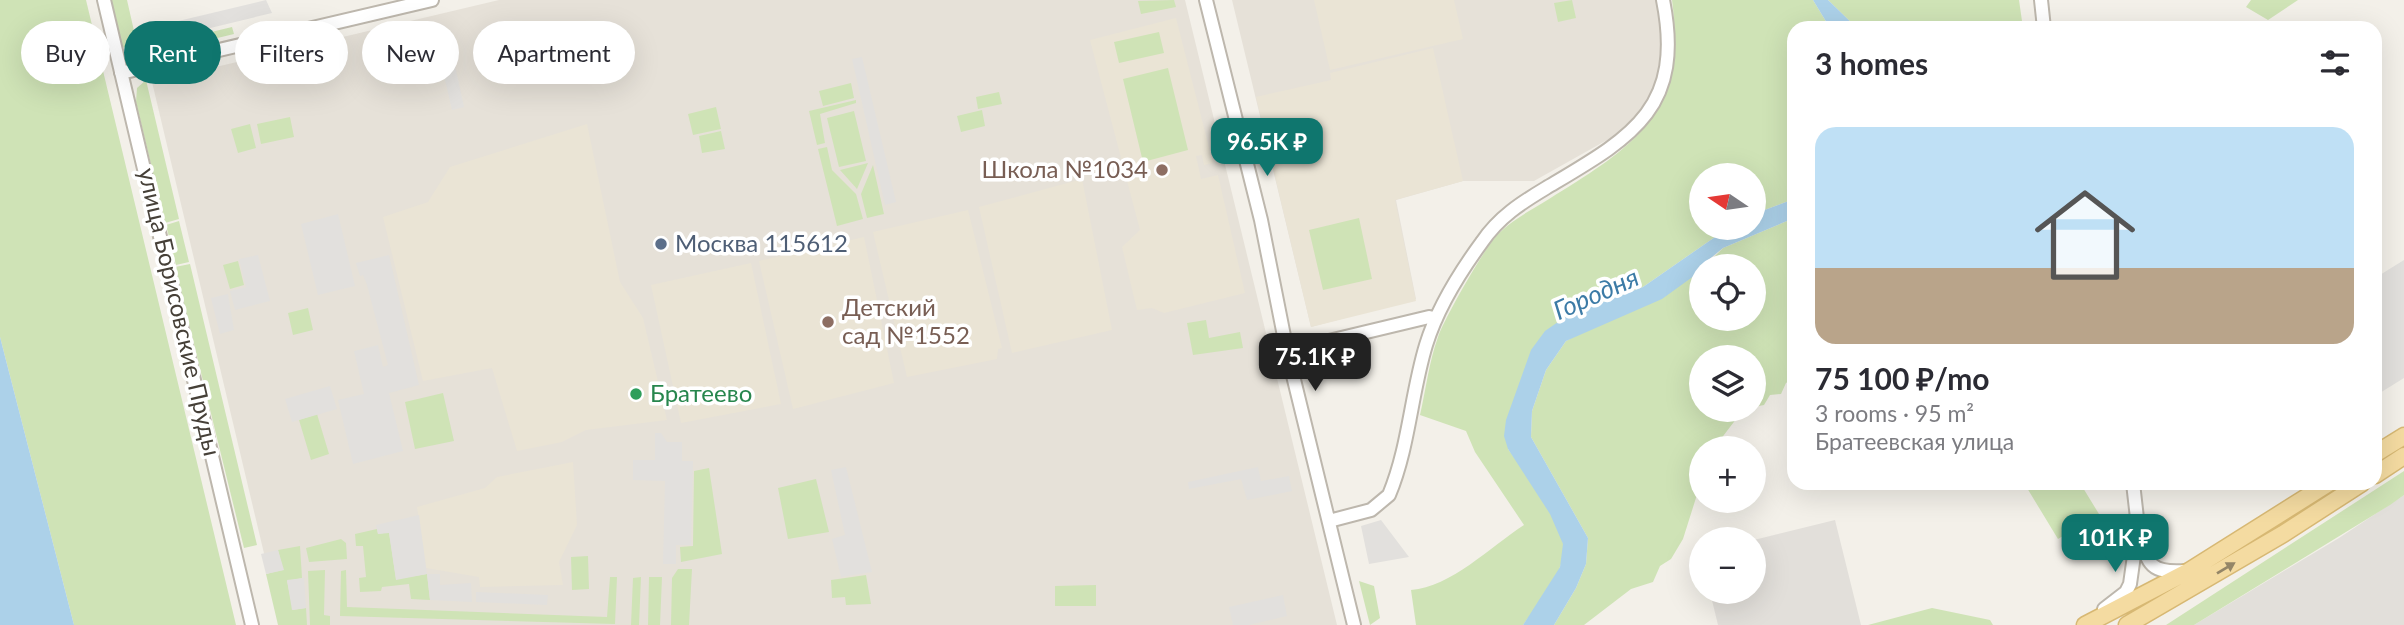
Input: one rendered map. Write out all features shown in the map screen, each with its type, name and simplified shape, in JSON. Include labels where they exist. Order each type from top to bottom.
[{"type":"main road","points":[[2382,450],[2404,436]]},
{"type":"main road","points":[[2382,470],[2404,456]]},
{"type":"main road","points":[[2090,622],[2189,571],[2318,490]]},
{"type":"main road","points":[[2127,625],[2283,534],[2351,490]]},
{"type":"street","name":"улица Борисовские Пруды","points":[[104,0],[252,625]]},
{"type":"street","points":[[121,73],[432,0]]},
{"type":"street","points":[[1206,0],[1261,220],[1287,351],[1354,625]]},
{"type":"street","points":[[1329,521],[1371,510],[1389,495],[1397,472],[1426,345],[1436,319],[1481,243],[1504,215],[1615,146],[1649,111],[1668,61],[1670,45],[1663,0]]},
{"type":"street","points":[[2041,0],[2043,21]]},
{"type":"street","points":[[1287,351],[1429,317],[1436,319]]},
{"type":"street","points":[[2134,490],[2138,527],[2145,554],[2155,568],[2162,572],[2189,571]]},
{"type":"street","points":[[2090,622],[2126,592],[2130,584],[2138,527]]},
{"type":"shaded area","points":[[266,0],[272,13],[221,25],[221,21],[178,21]]},
{"type":"shaded area","points":[[499,0],[1185,0],[1337,625],[281,625],[152,84],[221,84],[221,66],[235,62],[235,84],[348,84],[348,36],[362,32],[362,84],[459,84],[459,21],[410,21]]},
{"type":"shaded area","points":[[1232,0],[1660,0],[1668,33],[1655,90],[1623,131],[1534,181],[1463,181],[1396,200],[1416,299],[1311,327]]},
{"type":"shaded area","points":[[1314,0],[1454,0],[1463,39],[1330,70]]},
{"type":"shaded area","name":"Школа №1034","points":[[1176,18],[1213,163],[1204,165],[1202,155],[1196,156],[1201,179],[1218,175],[1245,293],[1164,313],[1152,308],[1137,310],[1122,247],[1140,230],[1090,40]]},
{"type":"shaded area","points":[[1433,48],[1463,181],[1395,200],[1416,301],[1311,327],[1256,97],[1331,80],[1330,73]]},
{"type":"shaded area","points":[[862,57],[896,202],[885,205],[852,59]]},
{"type":"shaded area","points":[[446,84],[459,84],[464,107],[452,110]]},
{"type":"shaded area","points":[[587,124],[620,282],[643,318],[667,420],[586,430],[562,442],[517,451],[492,368],[423,381],[383,217],[428,202],[450,167]]},
{"type":"shaded area","points":[[1082,179],[1112,330],[1012,353],[979,207]]},
{"type":"shaded area","points":[[968,210],[1002,348],[998,349],[997,359],[907,377],[873,232]]},
{"type":"shaded area","points":[[338,214],[355,286],[318,295],[301,224]]},
{"type":"shaded area","name":"Детский сад №1552","points":[[864,237],[894,383],[793,409],[759,261]]},
{"type":"shaded area","points":[[258,255],[270,301],[235,310],[230,291],[246,287],[239,259]]},
{"type":"shaded area","points":[[389,255],[419,385],[389,393],[403,451],[353,464],[338,400],[364,394],[354,351],[378,345],[383,367],[388,365],[367,285],[363,275],[360,276],[356,263]]},
{"type":"shaded area","points":[[2404,260],[2404,378],[2382,392],[2382,274]]},
{"type":"shaded area","points":[[751,263],[781,404],[681,423],[651,285]]},
{"type":"shaded area","points":[[228,294],[234,330],[220,334],[211,298]]},
{"type":"shaded area","points":[[330,386],[337,409],[292,422],[285,399]]},
{"type":"shaded area","points":[[655,433],[661,433],[667,442],[682,442],[682,461],[693,461],[691,545],[676,545],[676,564],[663,564],[665,481],[633,480],[633,460],[655,460]]},
{"type":"shaded area","points":[[573,462],[577,525],[559,562],[563,585],[480,587],[479,577],[426,568],[417,507],[485,488],[497,477]]},
{"type":"shaded area","points":[[846,467],[872,572],[841,577],[832,539],[845,535],[831,470]]},
{"type":"shaded area","points":[[1258,467],[1261,481],[1289,476],[1292,491],[1247,500],[1241,479],[1189,489],[1188,482]]},
{"type":"shaded area","points":[[2404,495],[2404,625],[2194,625],[2339,538]]},
{"type":"shaded area","points":[[419,515],[427,574],[396,580],[389,533],[378,534],[376,525]]},
{"type":"shaded area","points":[[1381,520],[1409,557],[1369,564],[1361,526]]},
{"type":"shaded area","points":[[1835,520],[1861,625],[1718,625],[1713,604],[1766,604],[1766,537]]},
{"type":"shaded area","points":[[278,550],[284,570],[266,574],[261,554]]},
{"type":"shaded area","points":[[427,574],[440,574],[440,585],[471,583],[472,602],[430,600]]},
{"type":"shaded area","points":[[304,578],[306,608],[292,610],[287,580]]},
{"type":"shaded area","points":[[476,592],[548,595],[547,605],[476,602]]},
{"type":"shaded area","points":[[1283,595],[1287,616],[1249,625],[1233,625],[1229,607]]},
{"type":"green space","points":[[0,0],[86,0],[91,21],[21,21],[21,84],[106,84],[236,625],[74,625],[0,337]]},
{"type":"green space","points":[[110,0],[127,0],[132,21],[124,21],[122,48]]},
{"type":"green space","points":[[1174,0],[1176,7],[1141,14],[1138,1]]},
{"type":"green space","points":[[1572,0],[1576,18],[1558,22],[1554,3]]},
{"type":"green space","points":[[1672,0],[1813,0],[1826,21],[1787,21],[1787,202],[1766,210],[1766,163],[1689,163],[1689,240],[1711,240],[1643,287],[1568,315],[1508,449],[1540,495],[1555,521],[1563,543],[1561,564],[1544,597],[1523,625],[1416,625],[1411,590],[1441,582],[1455,574],[1524,525],[1475,452],[1466,431],[1420,415],[1430,366],[1447,316],[1487,248],[1505,228],[1580,180],[1631,142],[1649,122],[1663,98],[1671,71],[1675,39]]},
{"type":"green space","points":[[1828,0],[2019,0],[2022,21],[1850,21]]},
{"type":"green space","points":[[2251,0],[2298,0],[2268,20],[2246,7]]},
{"type":"green space","points":[[232,27],[234,34],[221,37],[221,30]]},
{"type":"green space","points":[[1159,32],[1164,53],[1119,63],[1114,42]]},
{"type":"green space","points":[[1168,68],[1188,150],[1143,162],[1123,79]]},
{"type":"green space","points":[[851,83],[854,98],[823,106],[819,91]]},
{"type":"green space","points":[[147,84],[179,219],[165,223],[136,102],[137,88]]},
{"type":"green space","points":[[999,92],[1002,104],[978,109],[976,97]]},
{"type":"green space","points":[[856,100],[856,103],[820,114],[825,143],[817,145],[809,111]]},
{"type":"green space","points":[[716,107],[721,129],[693,135],[688,114]]},
{"type":"green space","points":[[982,110],[985,126],[961,132],[957,116]]},
{"type":"green space","points":[[854,111],[866,161],[839,167],[827,118]]},
{"type":"green space","points":[[290,117],[294,137],[261,144],[257,124]]},
{"type":"green space","points":[[250,124],[256,148],[238,153],[231,129]]},
{"type":"green space","points":[[721,131],[725,149],[702,153],[699,136]]},
{"type":"green space","points":[[827,147],[832,170],[856,194],[863,219],[837,226],[818,149]]},
{"type":"green space","points":[[868,163],[857,189],[840,170]]},
{"type":"green space","points":[[873,165],[884,214],[867,218],[861,194]]},
{"type":"green space","points":[[1359,218],[1372,279],[1323,290],[1309,230]]},
{"type":"green space","points":[[179,221],[189,262],[176,265],[166,225]]},
{"type":"green space","points":[[1787,221],[1787,382],[1781,394],[1770,395],[1766,402],[1766,345],[1689,345],[1689,422],[1734,422],[1723,436],[1689,436],[1689,513],[1691,513],[1683,539],[1671,559],[1660,566],[1653,582],[1631,589],[1584,625],[1554,625],[1576,588],[1586,564],[1588,538],[1531,437],[1532,411],[1546,370],[1566,341],[1689,275],[1689,331],[1766,331],[1766,254],[1717,254],[1723,248],[1742,240],[1766,240],[1766,230]]},
{"type":"green space","points":[[238,261],[244,285],[230,289],[223,265]]},
{"type":"green space","points":[[190,264],[257,545],[244,548],[175,267]]},
{"type":"green space","points":[[308,308],[313,330],[293,335],[288,313]]},
{"type":"green space","points":[[1206,320],[1209,338],[1240,332],[1243,348],[1193,355],[1187,323]]},
{"type":"green space","points":[[443,393],[454,441],[415,449],[405,402]]},
{"type":"green space","points":[[317,414],[329,454],[311,460],[299,420]]},
{"type":"green space","points":[[709,468],[722,554],[681,562],[680,547],[693,546],[694,471]]},
{"type":"green space","points":[[2404,471],[2404,495],[2390,505],[2194,625],[2166,625],[2375,490],[2382,490],[2382,485]]},
{"type":"green space","points":[[816,479],[829,532],[788,539],[778,488]]},
{"type":"green space","points":[[2028,490],[2084,490],[2099,514],[2058,539]]},
{"type":"green space","points":[[377,529],[378,534],[389,532],[396,579],[427,574],[430,600],[411,599],[409,584],[382,587],[381,591],[360,592],[359,578],[366,577],[363,546],[356,546],[355,534]]},
{"type":"green space","points":[[341,539],[346,543],[347,559],[309,562],[306,548]]},
{"type":"green space","points":[[300,546],[302,578],[287,581],[293,610],[306,608],[307,625],[278,625],[266,574],[283,570],[278,550]]},
{"type":"green space","points":[[588,556],[589,589],[572,590],[571,557]]},
{"type":"green space","points":[[678,569],[692,569],[689,625],[671,625],[672,578]]},
{"type":"green space","points":[[325,570],[324,615],[330,616],[330,625],[310,625],[308,571]]},
{"type":"green space","points":[[346,570],[347,607],[607,617],[610,577],[617,577],[615,624],[340,616],[341,571]]},
{"type":"green space","points":[[866,575],[871,604],[846,605],[845,597],[832,598],[831,580]]},
{"type":"green space","points":[[641,577],[639,625],[631,625],[633,578]]},
{"type":"green space","points":[[649,577],[662,577],[660,625],[648,625]]},
{"type":"green space","points":[[1359,581],[1374,586],[1380,618],[1370,625]]},
{"type":"green space","points":[[1096,585],[1096,606],[1055,606],[1055,586]]},
{"type":"green space","points":[[1932,608],[1990,620],[1993,625],[1868,625]]},
{"type":"water","points":[[1813,0],[1828,0],[1850,21],[1826,21]]},
{"type":"water","points":[[1787,202],[1787,221],[1766,230],[1766,210]]},
{"type":"water","points":[[1711,240],[1742,240],[1716,254],[1691,254]]},
{"type":"water","points":[[1689,255],[1689,280],[1662,299],[1566,341],[1546,370],[1532,411],[1531,437],[1588,538],[1586,564],[1576,588],[1554,625],[1523,625],[1560,567],[1563,544],[1550,514],[1508,449],[1504,436],[1506,420],[1531,350],[1545,331],[1568,315],[1643,287]]},
{"type":"water","points":[[0,337],[74,625],[0,625]]},
{"type":"place","name":"Школа №1034","points":[[1162,170]]},
{"type":"place","name":"Москва 115612","points":[[661,244]]},
{"type":"place","name":"Детский сад №1552","points":[[828,322]]},
{"type":"place","name":"Братеево","points":[[636,394]]},
{"type":"water label","name":"Городня","points":[[1596,294]]}]
